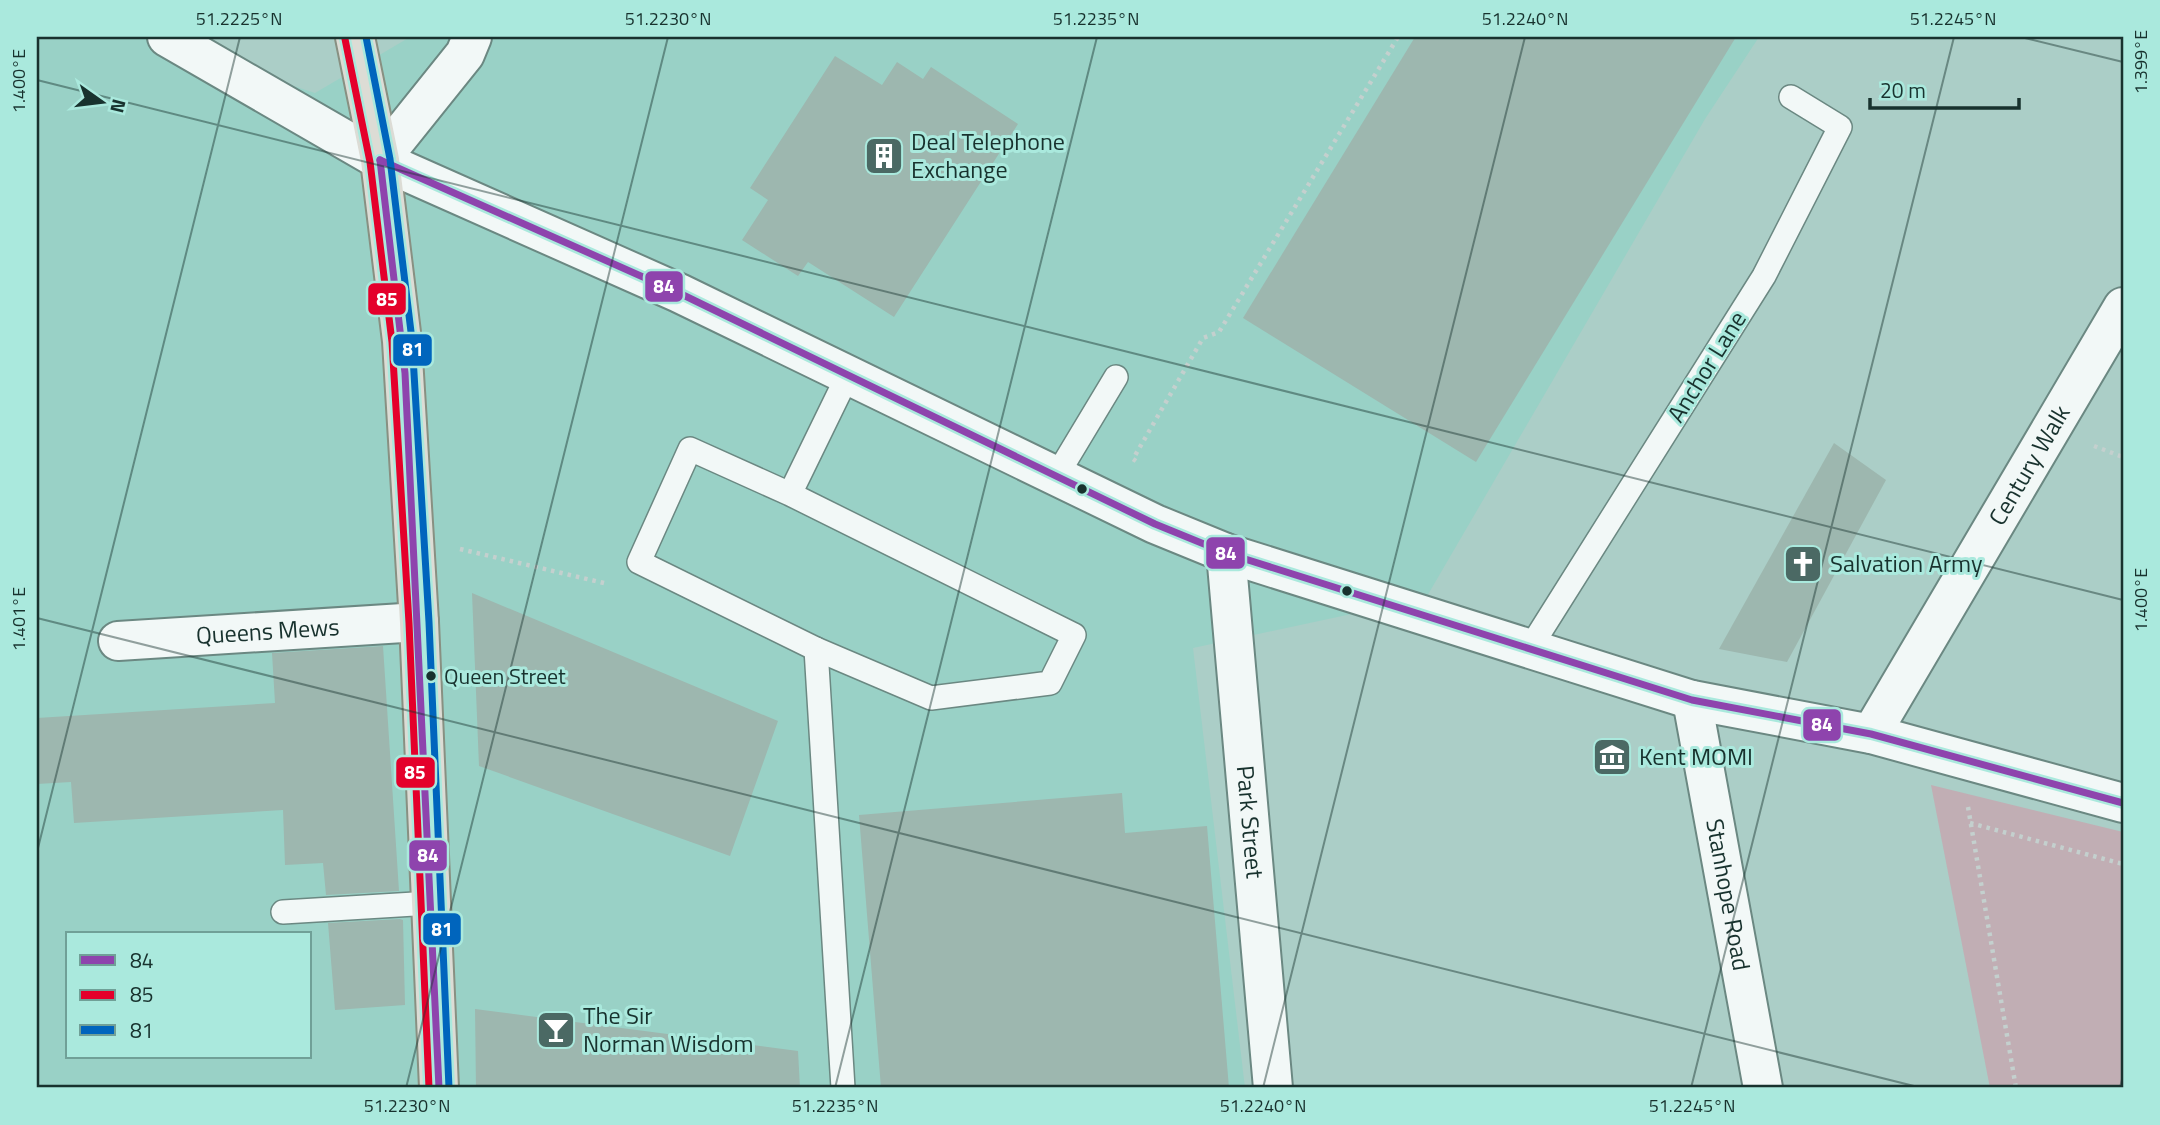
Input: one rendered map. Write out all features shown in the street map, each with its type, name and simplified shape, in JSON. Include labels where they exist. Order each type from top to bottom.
[{"type":"main road","points":[[355,37],[380,160],[405,373],[419,622],[439,1088]]},
{"type":"street","points":[[167,37],[380,160],[679,293],[1155,524],[1226,553],[1692,699],[1871,734],[2123,803]]},
{"type":"street","points":[[380,160],[465,54],[472,37]]},
{"type":"street","name":"Century Walk","points":[[1871,734],[2123,307]]},
{"type":"street","name":"Park Street","points":[[1226,553],[1273,1088]]},
{"type":"street","name":"Queens Mews","points":[[118,641],[419,622]]},
{"type":"street","name":"Stanhope Road","points":[[1692,699],[1763,1088]]},
{"type":"lane","name":"Anchor Lane","points":[[1530,648],[1764,276],[1840,127],[1791,97]]},
{"type":"lane","points":[[790,494],[848,377]]},
{"type":"lane","points":[[1057,475],[1116,377]]},
{"type":"lane","points":[[690,450],[790,494],[1074,635],[1049,683],[931,698],[816,649],[661,575],[639,562],[690,450]]},
{"type":"lane","points":[[816,649],[843,1088]]},
{"type":"lane","points":[[283,912],[431,903]]},
{"type":"path","points":[[1143,464],[1133,459],[1184,369],[1203,338],[1219,332],[1398,37]]},
{"type":"path","points":[[454,548],[631,589],[661,575]]},
{"type":"path","points":[[1959,758],[2016,1088]]},
{"type":"path","points":[[1970,822],[2123,864]]},
{"type":"shaded area","points":[[37,37],[145,37],[315,93],[410,37],[1759,37],[1705,119],[1426,598],[1193,648],[1245,1088],[37,1088],[40,791],[37,790]]},
{"type":"shaded area","points":[[1931,785],[2123,832],[2123,1088],[1990,1088]]},
{"type":"building","points":[[1415,37],[1736,37],[1476,462],[1243,318]]},
{"type":"building","name":"Deal Telephone Exchange","points":[[835,56],[882,85],[897,62],[923,79],[931,67],[1018,124],[894,317],[808,262],[798,276],[742,240],[768,200],[750,188]]},
{"type":"building","name":"Salvation Army","points":[[1834,443],[1886,480],[1787,662],[1719,649]]},
{"type":"building","points":[[472,593],[778,721],[730,856],[479,766]]},
{"type":"building","points":[[383,646],[399,891],[326,895],[323,863],[285,865],[283,810],[74,823],[71,782],[37,784],[37,718],[275,703],[272,653]]},
{"type":"building","points":[[1122,793],[1125,833],[1207,826],[1229,1088],[881,1088],[859,815]]},
{"type":"building","points":[[403,920],[405,1005],[335,1010],[328,923]]},
{"type":"building","name":"The Sir Norman Wisdom","points":[[475,1009],[798,1051],[800,1088],[476,1088]]},
{"type":"transit line","name":"81","points":[[366,37],[390,159],[412,340],[429,622],[449,1088]]},
{"type":"transit line","name":"85","points":[[345,39],[370,162],[392,342],[409,623],[429,1088]]},
{"type":"transit line","name":"84","points":[[380,160],[679,293],[1155,524],[1226,553],[1692,700],[1871,734],[2123,803]]},
{"type":"transit line","name":"84","points":[[380,160],[405,373],[439,1088]]},
{"type":"place","name":"Deal Telephone Exchange","points":[[884,156]]},
{"type":"place","name":"Salvation Army","points":[[1803,564]]},
{"type":"place","name":"Queen Street","points":[[431,676]]},
{"type":"place","name":"Kent MOMI","points":[[1612,757]]},
{"type":"place","name":"The Sir Norman Wisdom","points":[[556,1030]]}]
